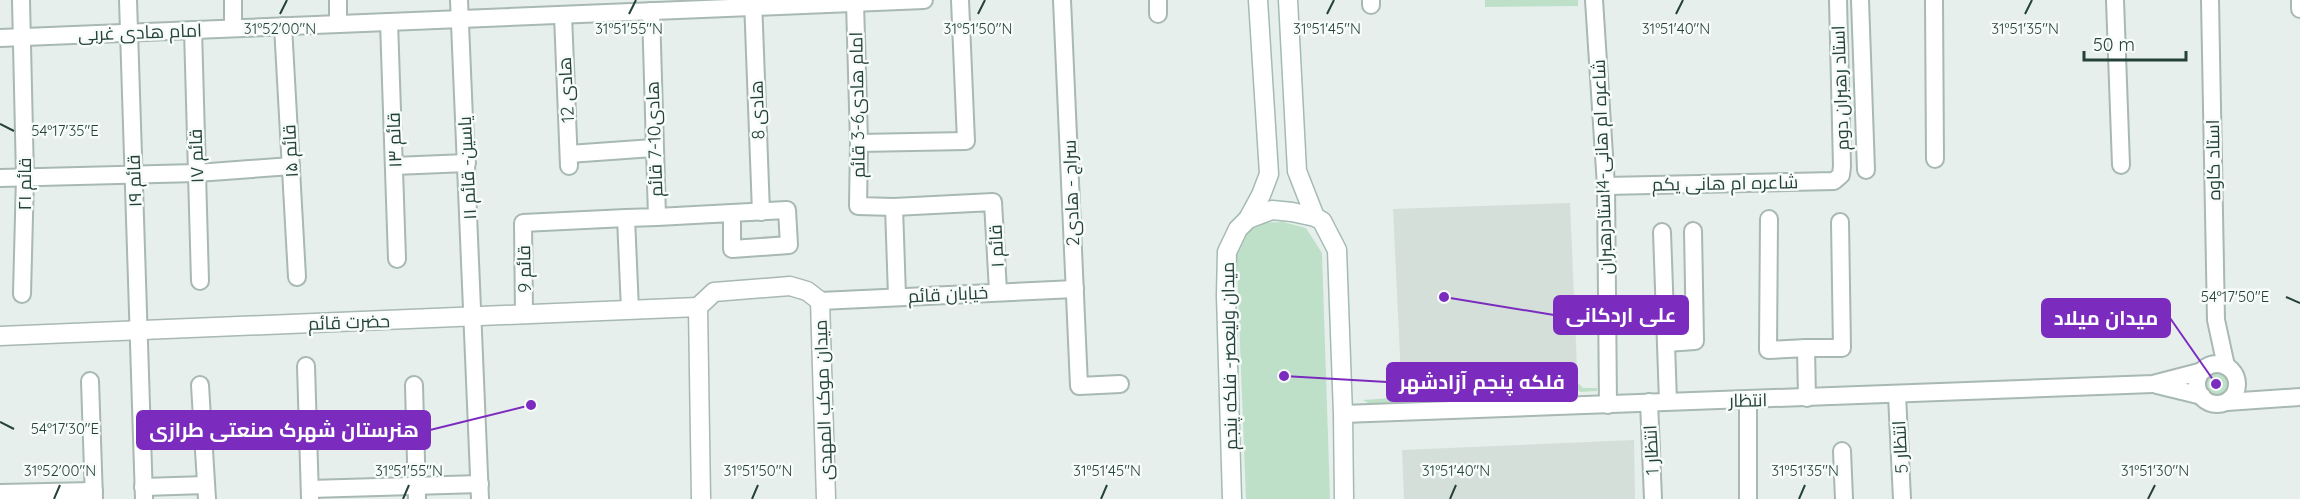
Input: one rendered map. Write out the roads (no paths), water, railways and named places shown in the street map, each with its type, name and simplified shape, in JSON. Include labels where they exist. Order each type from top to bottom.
[{"type":"street","name":"قائم ۲۱","points":[[21,0],[26,177],[22,294]]},
{"type":"street","name":"قائم ۱۹","points":[[128,0],[143,493]]},
{"type":"street","points":[[233,0],[234,28]]},
{"type":"street","points":[[338,0],[338,24]]},
{"type":"street","name":"یاسین- قائم ۱۱","points":[[459,0],[480,491]]},
{"type":"street","name":"امام هادی غربی","points":[[0,38],[651,11],[753,3],[924,0]]},
{"type":"street","points":[[859,143],[966,141],[960,0]]},
{"type":"street","name":"سراج - هادی2","points":[[1062,0],[1079,386],[1120,384]]},
{"type":"street","name":"میدان ولیعصر- فلکه پنجم","points":[[1232,499],[1226,296],[1227,252],[1238,229],[1248,219],[1261,195],[1269,174],[1258,0]]},
{"type":"street","points":[[1288,0],[1297,171],[1315,217]]},
{"type":"street","name":"شاعره ام هانی-4استادرهبران","points":[[1594,0],[1606,186],[1608,405]]},
{"type":"street","name":"استاد رهبران دوم","points":[[1838,0],[1841,175]]},
{"type":"street","points":[[1860,0],[1866,170]]},
{"type":"street","points":[[1934,0],[1935,159]]},
{"type":"street","points":[[2115,0],[2121,165]]},
{"type":"street","name":"استاد کاوه","points":[[2210,0],[2216,320]]},
{"type":"street","points":[[2300,0],[2300,9]]},
{"type":"street","name":"هادی 8","points":[[753,3],[761,212]]},
{"type":"street","name":"امام هادی6-3 قائم","points":[[855,3],[859,143],[858,206],[894,207]]},
{"type":"street","name":"هادی10-7 قائم","points":[[523,223],[657,217],[653,148],[651,11]]},
{"type":"street","name":"12 هادی","points":[[563,15],[569,160],[653,148]]},
{"type":"street","name":"قائم ۱۳","points":[[390,22],[398,259]]},
{"type":"street","name":"قائم ۱۵","points":[[283,26],[297,277]]},
{"type":"street","name":"قائم ۱۷","points":[[193,30],[200,281]]},
{"type":"street","points":[[394,166],[466,163]]},
{"type":"street","points":[[0,178],[197,173],[291,166]]},
{"type":"street","name":"شاعره ام هانی یکم","points":[[1606,186],[1834,181],[1841,175]]},
{"type":"street","name":"قائم ۱","points":[[894,207],[993,202],[998,291]]},
{"type":"street","points":[[894,207],[897,296]]},
{"type":"street","points":[[657,217],[787,210],[789,245],[732,249],[732,214]]},
{"type":"street","points":[[1248,219],[1272,210],[1315,217],[1322,221],[1337,250],[1344,499]]},
{"type":"street","points":[[626,218],[630,310]]},
{"type":"street","points":[[1769,219],[1768,350],[1842,348],[1840,222]]},
{"type":"street","name":"قائم 9","points":[[523,223],[524,314]]},
{"type":"street","points":[[1666,343],[1695,341],[1693,231]]},
{"type":"street","points":[[1662,232],[1668,401]]},
{"type":"street","name":"میدان موکب المهدی","points":[[698,307],[714,292],[790,286],[807,291],[820,301],[826,499]]},
{"type":"street","name":"خیابان قائم","points":[[820,301],[1075,289]]},
{"type":"street","points":[[698,307],[701,499]]},
{"type":"street","name":"حضرت قائم","points":[[0,336],[698,307]]},
{"type":"street","points":[[2202,396],[2198,384],[2205,369],[2216,320]]},
{"type":"street","points":[[2216,320],[2235,393],[2227,402]]},
{"type":"street","points":[[1806,348],[1807,398]]},
{"type":"street","points":[[2153,384],[2216,364],[2263,393],[2280,398]]},
{"type":"street","points":[[306,366],[310,494],[480,491]]},
{"type":"street","points":[[0,493],[94,495],[90,381]]},
{"type":"street","points":[[2153,384],[2202,396],[2215,404],[2300,397]]},
{"type":"street","name":"انتظار","points":[[1343,414],[1668,401],[1748,401],[2153,384]]},
{"type":"street","points":[[143,493],[207,492],[200,385]]},
{"type":"street","points":[[414,385],[417,492]]},
{"type":"street","name":"انتظار 5","points":[[1897,395],[1902,499]]},
{"type":"street","points":[[1748,401],[1748,499]]},
{"type":"street","name":"انتظار 1","points":[[1648,402],[1653,499]]},
{"type":"street","points":[[1842,451],[1844,499]]},
{"type":"place","name":"علی اردکانی","points":[[1444,297]]},
{"type":"place","name":"فلکه پنجم آزادشهر","points":[[1284,376]]},
{"type":"place","name":"میدان میلاد","points":[[2216,384]]},
{"type":"place","name":"هنرستان شهرک صنعتی طرازی","points":[[531,405]]}]
